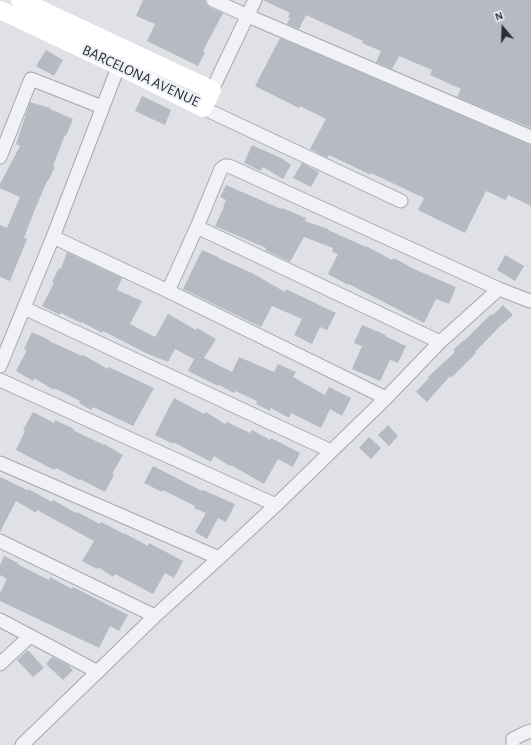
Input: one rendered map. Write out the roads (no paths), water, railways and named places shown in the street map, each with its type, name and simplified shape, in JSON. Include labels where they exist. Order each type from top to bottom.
[{"type":"street","name":"BARCELONA AVENUE","points":[[0,10],[122,57],[212,90],[203,108],[122,57],[21,0]]},
{"type":"street","points":[[213,0],[531,137]]},
{"type":"street","points":[[212,90],[255,0]]},
{"type":"street","points":[[0,366],[53,237],[122,57]]},
{"type":"street","points":[[0,157],[32,79],[102,107]]},
{"type":"street","points":[[203,108],[401,201]]},
{"type":"street","points":[[168,291],[197,227],[221,168],[229,166],[499,289],[530,301]]},
{"type":"street","points":[[197,227],[440,342]]},
{"type":"street","points":[[53,237],[168,291],[386,398]]},
{"type":"street","points":[[22,745],[155,616],[276,505],[386,398],[440,342],[499,289]]},
{"type":"street","points":[[24,308],[331,451]]},
{"type":"street","points":[[0,380],[276,505]]},
{"type":"street","points":[[0,463],[219,558]]},
{"type":"street","points":[[0,541],[155,616]]},
{"type":"street","points":[[0,620],[98,672]]},
{"type":"street","points":[[0,664],[30,636]]},
{"type":"street","points":[[513,742],[525,733],[531,731]]}]
